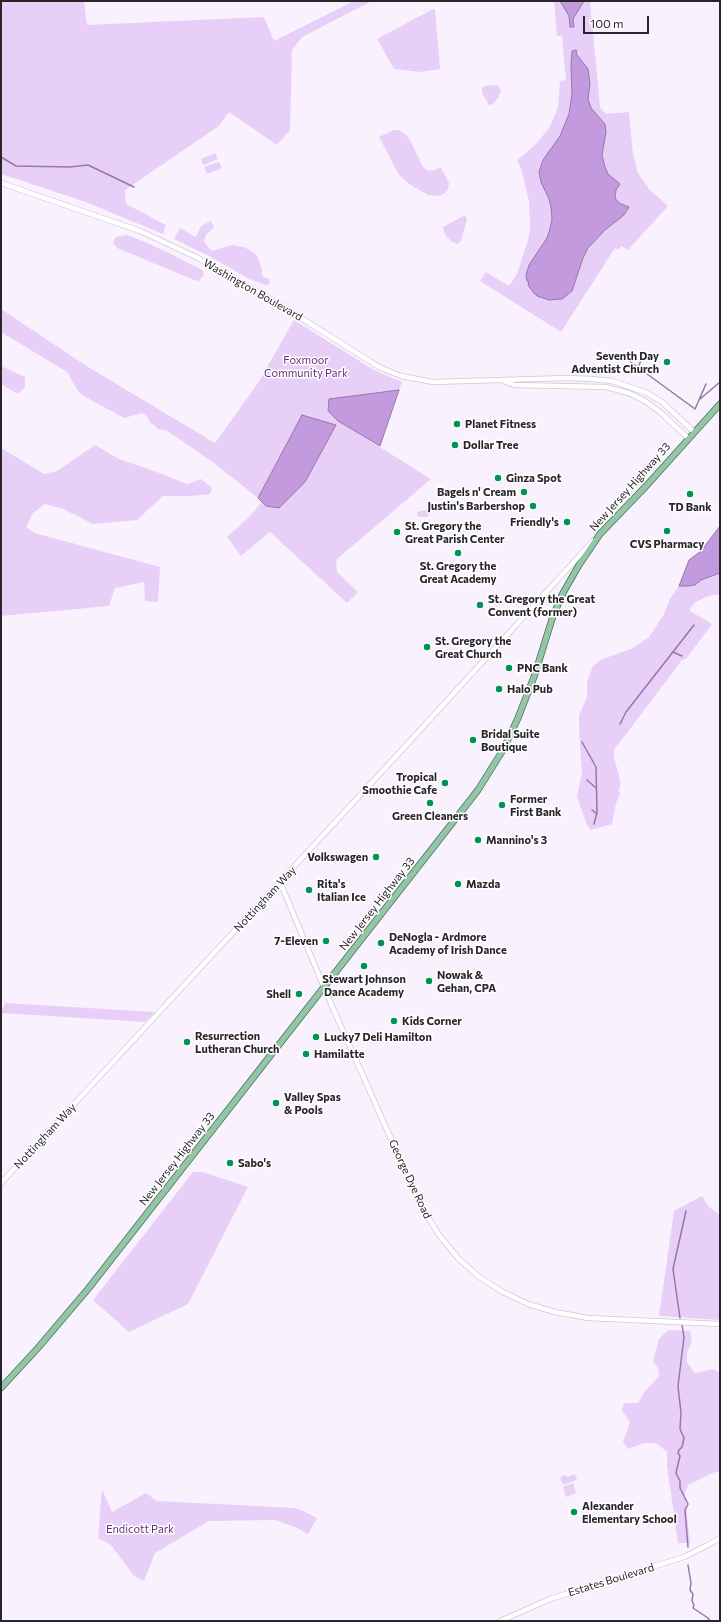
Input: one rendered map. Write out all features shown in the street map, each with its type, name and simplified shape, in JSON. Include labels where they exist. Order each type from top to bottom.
[{"type":"main road","name":"New Jersey Highway 33","points":[[1,1388],[93,1283],[474,796],[493,768],[510,737],[523,706],[553,616],[571,579],[600,534],[648,484],[720,404]]},
{"type":"street","name":"Washington Boulevard","points":[[1,183],[140,231],[196,257],[267,296],[380,367],[391,372],[412,379],[433,382],[567,378],[612,381],[647,393],[662,402],[694,432]]},
{"type":"street","name":"Washington Boulevard","points":[[504,381],[514,385],[606,388],[629,393],[645,401],[660,412],[688,438]]},
{"type":"street","name":"Nottingham Way","points":[[1,1183],[600,534]]},
{"type":"street","points":[[528,613],[538,610],[553,616]]},
{"type":"street","name":"George Dye Road","points":[[280,882],[324,987],[420,1204],[449,1248],[469,1268],[491,1285],[515,1299],[554,1312],[588,1318],[720,1324]]},
{"type":"street","name":"Estates Boulevard","points":[[500,1621],[550,1599],[684,1557],[720,1538]]},
{"type":"green space","points":[[1,1],[84,1],[87,25],[264,17],[274,41],[354,1],[372,1],[302,37],[292,50],[290,130],[277,145],[229,112],[219,126],[125,190],[126,204],[166,225],[163,234],[86,202],[1,174]]},
{"type":"green space","points":[[554,1],[590,1],[600,107],[606,114],[629,112],[633,154],[638,173],[649,189],[668,206],[628,250],[621,246],[618,250],[615,248],[561,332],[480,281],[486,272],[509,286],[517,274],[528,240],[530,227],[529,201],[522,172],[517,160],[535,145],[549,128],[558,108],[560,81],[566,80],[562,36],[557,36]]},
{"type":"green space","points":[[433,9],[435,10],[440,69],[420,72],[394,69],[377,39]]},
{"type":"green space","points":[[498,85],[501,91],[498,98],[493,104],[489,105],[482,93],[482,88],[485,86]]},
{"type":"green space","points":[[393,130],[398,130],[404,133],[410,140],[423,167],[427,170],[433,171],[441,167],[449,183],[448,189],[445,193],[439,196],[428,195],[409,184],[399,175],[379,137]]},
{"type":"green space","points":[[215,153],[218,159],[203,165],[201,159]]},
{"type":"green space","points":[[219,162],[222,168],[207,174],[204,167]]},
{"type":"green space","points":[[465,215],[467,219],[461,241],[458,244],[452,242],[445,235],[443,227]]},
{"type":"green space","points":[[211,221],[214,227],[206,235],[204,242],[212,251],[232,245],[244,247],[256,254],[262,268],[262,276],[269,279],[270,283],[266,285],[249,279],[211,257],[174,239],[180,228],[196,237],[201,226]]},
{"type":"green space","points":[[127,235],[173,255],[202,270],[204,275],[199,281],[194,280],[117,248],[113,243],[116,237]]},
{"type":"green space","name":"Foxmoor Community Park","points":[[1,309],[88,367],[215,443],[258,383],[294,320],[374,370],[402,382],[399,390],[330,399],[338,421],[431,479],[336,560],[337,572],[358,592],[347,603],[270,532],[241,556],[227,537],[248,518],[262,502],[266,506],[279,508],[305,482],[336,425],[280,458],[258,498],[214,463],[166,430],[158,429],[149,421],[147,416],[142,413],[124,418],[80,394],[67,372],[1,332]]},
{"type":"green space","points":[[1,366],[25,377],[25,387],[18,394],[1,384]]},
{"type":"green space","points":[[95,445],[119,459],[187,484],[201,479],[212,488],[210,494],[163,496],[137,520],[93,524],[63,509],[45,504],[33,513],[26,527],[35,533],[160,567],[158,602],[145,601],[144,582],[115,588],[109,606],[1,616],[1,448],[44,474],[57,471]]},
{"type":"green space","points":[[426,510],[429,514],[427,517],[418,517],[417,512]]},
{"type":"green space","points":[[720,573],[720,594],[708,596],[696,602],[690,608],[690,611],[712,624],[686,659],[682,660],[614,750],[614,757],[620,780],[620,788],[618,790],[620,794],[616,803],[612,824],[591,830],[587,825],[577,797],[582,773],[579,716],[587,697],[587,682],[593,666],[600,660],[633,648],[649,637],[663,616],[670,599],[679,586],[695,585],[701,580]]},
{"type":"green space","points":[[5,1003],[155,1012],[145,1022],[1,1013]]},
{"type":"green space","points":[[193,1172],[203,1172],[248,1187],[188,1304],[129,1332],[93,1300]]},
{"type":"green space","points":[[702,1196],[708,1206],[720,1215],[720,1320],[659,1316],[674,1211]]},
{"type":"green space","points":[[668,1330],[690,1331],[692,1342],[687,1352],[687,1362],[695,1373],[714,1369],[720,1373],[720,1471],[688,1485],[685,1494],[690,1543],[678,1543],[667,1466],[667,1452],[656,1443],[644,1443],[628,1449],[623,1442],[630,1422],[622,1411],[624,1403],[638,1403],[645,1391],[659,1376],[658,1368],[653,1361],[659,1339]]},
{"type":"green space","points":[[575,1474],[577,1480],[563,1485],[560,1477]]},
{"type":"green space","points":[[573,1483],[576,1493],[566,1497],[563,1487]]},
{"type":"green space","name":"Endicott Park","points":[[102,1489],[112,1512],[146,1493],[157,1501],[295,1508],[317,1518],[308,1534],[295,1527],[275,1520],[209,1521],[155,1553],[144,1581],[134,1576],[111,1545],[98,1538]]},
{"type":"shaded area","points":[[560,1],[584,1],[573,19],[574,27],[570,27],[569,16]]},
{"type":"shaded area","points":[[576,50],[577,55],[588,69],[590,83],[588,99],[591,108],[605,124],[606,132],[602,155],[608,174],[620,184],[616,190],[615,198],[619,203],[629,207],[624,215],[605,230],[588,248],[572,291],[562,299],[549,300],[537,296],[533,292],[528,285],[529,282],[527,281],[526,275],[529,265],[547,238],[550,229],[552,219],[551,207],[541,182],[539,172],[543,160],[560,136],[569,114],[572,94],[572,51]]},
{"type":"shaded area","points":[[399,390],[380,446],[338,421],[328,411],[329,399]]},
{"type":"shaded area","points":[[302,415],[336,425],[305,482],[279,508],[266,506],[258,498]]},
{"type":"shaded area","points":[[720,526],[720,573],[701,580],[695,585],[679,586],[689,560],[701,551]]},
{"type":"waterway","points":[[1,157],[16,166],[70,167],[88,165],[134,187]]},
{"type":"waterway","points":[[638,368],[643,355]]},
{"type":"waterway","points":[[628,360],[695,409],[706,384]]},
{"type":"waterway","points":[[700,399],[720,382]]},
{"type":"waterway","points":[[620,724],[626,712],[694,625]]},
{"type":"waterway","points":[[673,652],[682,656]]},
{"type":"waterway","points":[[582,742],[596,767],[597,812],[594,824]]},
{"type":"waterway","points":[[587,780],[596,788]]},
{"type":"waterway","points":[[592,810],[597,814]]},
{"type":"waterway","points":[[680,1318],[673,1269],[686,1211]]},
{"type":"waterway","points":[[682,1325],[684,1337],[678,1386],[681,1413],[680,1429],[684,1438],[682,1447],[678,1453],[680,1456],[676,1473],[680,1481],[680,1488],[688,1504],[685,1510],[688,1547]]},
{"type":"waterway","points":[[688,1565],[691,1583],[690,1590],[693,1594],[693,1608],[710,1621]]},
{"type":"place","name":"Seventh Day Adventist Church","points":[[667,362]]},
{"type":"place","name":"Planet Fitness","points":[[457,424]]},
{"type":"place","name":"Dollar Tree","points":[[455,445]]},
{"type":"place","name":"Ginza Spot","points":[[498,478]]},
{"type":"place","name":"Bagels n' Cream","points":[[524,492]]},
{"type":"place","name":"TD Bank","points":[[690,494]]},
{"type":"place","name":"Justin's Barbershop","points":[[533,506]]},
{"type":"place","name":"Friendly's","points":[[567,522]]},
{"type":"place","name":"CVS Pharmacy","points":[[667,531]]},
{"type":"place","name":"St. Gregory the Great Parish Center","points":[[397,532]]},
{"type":"place","name":"St. Gregory the Great Academy","points":[[458,553]]},
{"type":"place","name":"St. Gregory the Great Convent (former)","points":[[480,605]]},
{"type":"place","name":"St. Gregory the Great Church","points":[[427,647]]},
{"type":"place","name":"PNC Bank","points":[[509,668]]},
{"type":"place","name":"Halo Pub","points":[[499,689]]},
{"type":"place","name":"Bridal Suite Boutique","points":[[473,740]]},
{"type":"place","name":"Tropical Smoothie Cafe","points":[[445,783]]},
{"type":"place","name":"Green Cleaners","points":[[430,803]]},
{"type":"place","name":"Former First Bank","points":[[502,805]]},
{"type":"place","name":"Mannino's 3","points":[[478,840]]},
{"type":"place","name":"Volkswagen","points":[[376,857]]},
{"type":"place","name":"Mazda","points":[[458,884]]},
{"type":"place","name":"Rita's Italian Ice","points":[[309,890]]},
{"type":"place","name":"7-Eleven","points":[[326,941]]},
{"type":"place","name":"DeNogla - Ardmore Academy of Irish Dance","points":[[381,943]]},
{"type":"place","name":"Stewart Johnson Dance Academy","points":[[364,966]]},
{"type":"place","name":"Nowak & Gehan, CPA","points":[[429,981]]},
{"type":"place","name":"Shell","points":[[299,994]]},
{"type":"place","name":"Kids Corner","points":[[394,1021]]},
{"type":"place","name":"Lucky7 Deli Hamilton","points":[[316,1037]]},
{"type":"place","name":"Resurrection Lutheran Church","points":[[187,1042]]},
{"type":"place","name":"Hamilatte","points":[[306,1054]]},
{"type":"place","name":"Valley Spas & Pools","points":[[276,1103]]},
{"type":"place","name":"Sabo's","points":[[230,1163]]},
{"type":"place","name":"Alexander Elementary School","points":[[574,1512]]}]
